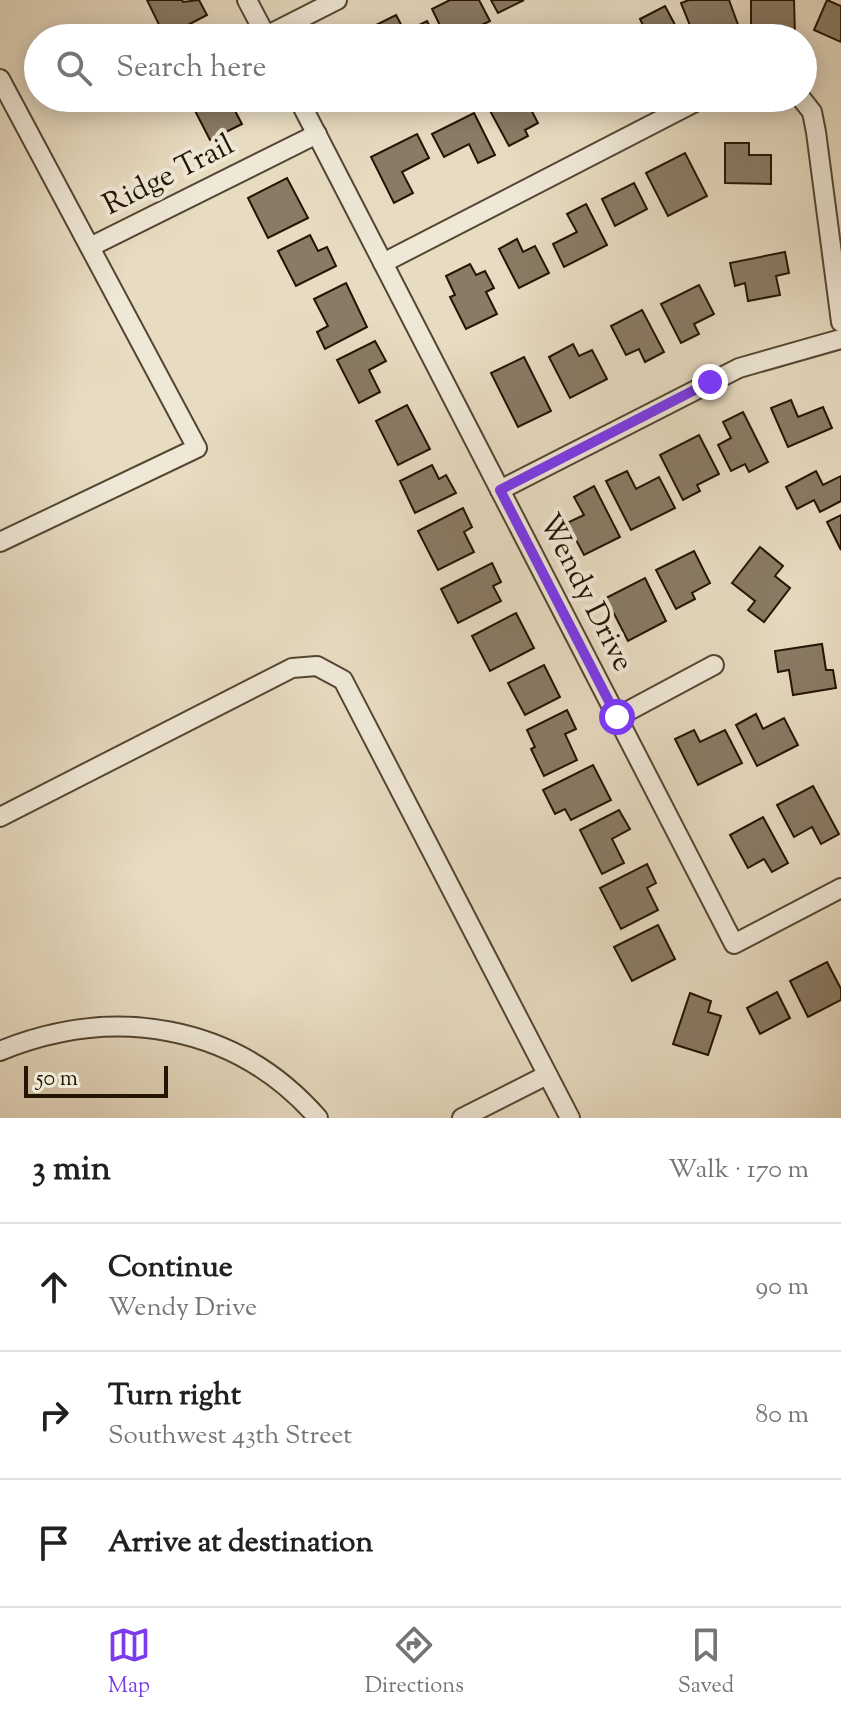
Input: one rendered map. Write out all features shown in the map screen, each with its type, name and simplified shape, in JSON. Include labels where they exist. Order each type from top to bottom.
[{"type":"street","points":[[247,0],[260,24]]},
{"type":"street","points":[[292,24],[337,0]]},
{"type":"street","points":[[0,79],[197,448],[0,542]]},
{"type":"street","name":"Wendy Drive","points":[[305,112],[734,944],[841,888]]},
{"type":"street","points":[[383,263],[676,112]]},
{"type":"street","points":[[812,112],[841,322]]},
{"type":"street","name":"Ridge Trail","points":[[90,247],[317,134]]},
{"type":"street","points":[[500,490],[739,368],[841,339]]},
{"type":"street","points":[[617,717],[714,665]]},
{"type":"street","points":[[0,817],[292,668],[317,666],[343,680],[570,1118]]},
{"type":"street","points":[[0,1051],[31,1039],[73,1029],[115,1025],[157,1028],[198,1038],[237,1054],[273,1076],[318,1118]]},
{"type":"street","points":[[462,1118],[547,1075]]},
{"type":"building","points":[[147,0],[199,0],[207,15],[190,24],[159,24]]},
{"type":"building","points":[[450,0],[479,0],[490,21],[484,24],[439,24],[432,9]]},
{"type":"building","points":[[491,0],[524,0],[498,13]]},
{"type":"building","points":[[689,0],[729,0],[738,24],[689,24],[681,3]]},
{"type":"building","points":[[751,0],[794,0],[795,24],[751,24]]},
{"type":"building","points":[[827,0],[841,6],[841,42],[817,31],[817,24]]},
{"type":"building","points":[[665,6],[675,24],[642,24],[640,19]]},
{"type":"building","points":[[396,15],[401,24],[378,24]]},
{"type":"building","points":[[196,112],[236,112],[242,124],[210,140]]},
{"type":"building","points":[[491,112],[532,112],[538,123],[525,130],[528,136],[509,146]]},
{"type":"building","points":[[474,113],[495,155],[478,163],[469,144],[444,157],[432,134]]},
{"type":"building","points":[[417,134],[429,158],[402,172],[413,193],[394,203],[371,157]]},
{"type":"building","points":[[725,143],[749,143],[749,155],[771,155],[771,184],[725,183]]},
{"type":"building","points":[[685,153],[707,196],[668,216],[646,173]]},
{"type":"building","points":[[287,178],[308,218],[268,238],[248,198]]},
{"type":"building","points":[[634,183],[647,209],[615,226],[602,199]]},
{"type":"building","points":[[586,204],[607,245],[564,267],[553,244],[577,232],[567,214]]},
{"type":"building","points":[[310,235],[318,251],[327,247],[336,266],[296,286],[278,251]]},
{"type":"building","points":[[517,239],[523,252],[535,246],[549,273],[519,288],[499,249]]},
{"type":"building","points":[[785,252],[789,273],[776,276],[780,295],[748,301],[745,283],[735,286],[730,263]]},
{"type":"building","points":[[470,264],[476,275],[485,271],[494,288],[486,292],[497,314],[466,329],[450,297],[455,295],[446,276]]},
{"type":"building","points":[[346,283],[367,327],[325,349],[317,332],[328,326],[314,299]]},
{"type":"building","points":[[699,285],[714,314],[694,324],[699,334],[681,343],[661,304]]},
{"type":"building","points":[[642,310],[664,352],[645,362],[639,349],[626,355],[611,326]]},
{"type":"building","points":[[375,341],[386,361],[369,370],[380,392],[359,403],[337,360]]},
{"type":"building","points":[[573,344],[579,356],[592,350],[607,379],[570,398],[549,357]]},
{"type":"building","points":[[524,357],[551,411],[518,427],[491,373]]},
{"type":"building","points":[[791,400],[798,417],[823,407],[832,428],[788,447],[771,408]]},
{"type":"building","points":[[407,405],[430,449],[398,465],[376,421]]},
{"type":"building","points":[[743,412],[768,462],[749,472],[745,464],[731,471],[718,445],[731,438],[723,422]]},
{"type":"building","points":[[699,435],[719,474],[697,485],[700,491],[683,500],[660,455]]},
{"type":"building","points":[[432,465],[439,479],[446,475],[456,493],[415,513],[400,481]]},
{"type":"building","points":[[627,471],[636,489],[659,477],[675,508],[631,530],[606,481]]},
{"type":"building","points":[[816,471],[823,485],[841,476],[841,501],[820,512],[814,500],[797,509],[786,487]]},
{"type":"building","points":[[594,486],[620,537],[584,555],[567,523],[584,515],[574,497]]},
{"type":"building","points":[[463,508],[472,527],[464,532],[474,552],[438,570],[418,531]]},
{"type":"building","points":[[841,515],[841,550],[827,522]]},
{"type":"building","points":[[760,547],[783,566],[775,576],[790,588],[764,622],[748,610],[755,601],[732,583]]},
{"type":"building","points":[[694,551],[710,583],[692,593],[695,599],[676,609],[656,570]]},
{"type":"building","points":[[492,563],[501,582],[493,586],[501,601],[458,623],[441,589]]},
{"type":"building","points":[[645,578],[666,621],[628,641],[606,598]]},
{"type":"building","points":[[516,613],[534,648],[490,671],[472,636]]},
{"type":"building","points":[[822,644],[826,670],[833,670],[836,688],[793,695],[789,670],[778,672],[775,651]]},
{"type":"building","points":[[544,665],[560,697],[525,715],[508,683]]},
{"type":"building","points":[[567,710],[576,729],[565,734],[577,760],[544,776],[531,749],[535,747],[527,730]]},
{"type":"building","points":[[756,714],[763,729],[784,718],[798,745],[757,766],[736,725]]},
{"type":"building","points":[[694,730],[700,742],[725,730],[742,763],[698,785],[675,739]]},
{"type":"building","points":[[593,765],[611,800],[571,820],[565,809],[555,814],[543,790]]},
{"type":"building","points":[[813,786],[839,834],[821,844],[812,827],[794,837],[777,805]]},
{"type":"building","points":[[619,810],[630,829],[612,839],[624,863],[602,874],[580,830]]},
{"type":"building","points":[[763,817],[788,863],[772,872],[764,859],[748,868],[730,835]]},
{"type":"building","points":[[647,864],[656,883],[647,888],[658,910],[621,929],[600,888]]},
{"type":"building","points":[[658,925],[675,959],[632,981],[614,947]]},
{"type":"building","points":[[827,962],[841,989],[841,1000],[808,1017],[790,981]]},
{"type":"building","points":[[777,992],[790,1018],[760,1034],[747,1008]]},
{"type":"building","points":[[690,993],[711,1001],[708,1012],[721,1016],[708,1055],[673,1044]]},
{"type":"route","points":[[617,717],[500,490],[710,382]]}]
